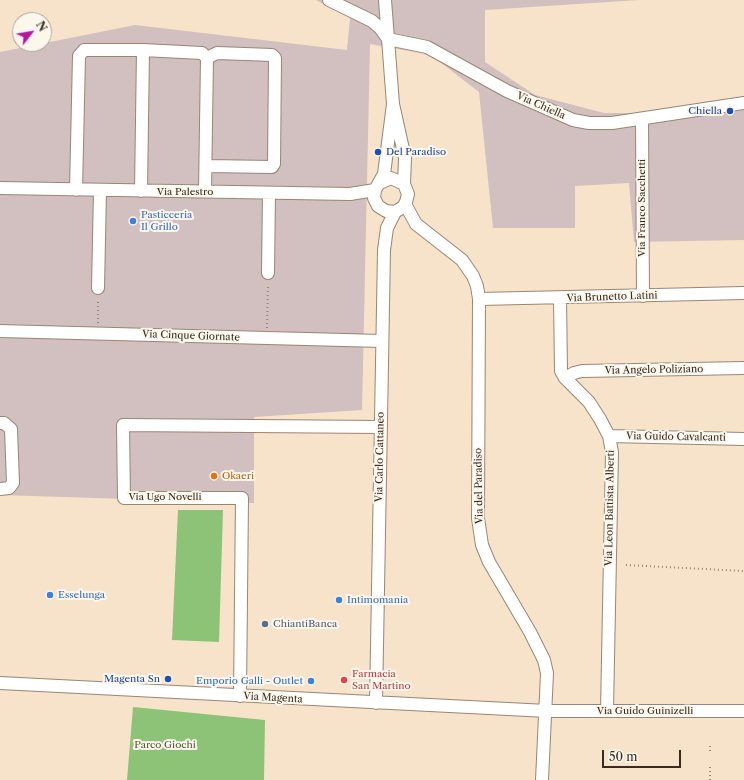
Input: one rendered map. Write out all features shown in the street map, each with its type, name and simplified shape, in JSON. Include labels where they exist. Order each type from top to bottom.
[{"type":"street","points":[[329,0],[372,21],[388,38]]},
{"type":"street","points":[[385,0],[388,38]]},
{"type":"street","name":"Via del Paradiso","points":[[388,38],[393,104],[404,150],[404,184],[408,194],[405,204],[416,224],[462,260],[473,276],[479,299],[478,518],[482,545],[489,562],[530,632],[544,660],[547,673],[542,780]]},
{"type":"street","name":"Via Chiella","points":[[388,38],[427,47],[507,91],[573,120],[589,123],[612,123],[642,120],[744,103]]},
{"type":"street","points":[[76,190],[79,56],[84,50],[143,50],[202,53],[207,58],[205,191]]},
{"type":"street","points":[[141,191],[143,50]]},
{"type":"street","points":[[206,166],[272,167],[274,164],[275,58],[272,55],[217,53],[207,58]]},
{"type":"street","name":"Via del Paradiso","points":[[377,191],[385,168],[393,104]]},
{"type":"street","name":"Via Franco Sacchetti","points":[[642,120],[643,296]]},
{"type":"street","points":[[404,184],[391,178],[377,191],[381,209],[395,212],[405,204]]},
{"type":"street","name":"Via Palestro","points":[[0,188],[351,194],[377,191]]},
{"type":"street","points":[[98,288],[100,190]]},
{"type":"street","points":[[268,273],[269,193]]},
{"type":"street","name":"Via Carlo Cattaneo","points":[[376,703],[384,250],[388,228],[395,212]]},
{"type":"street","name":"Via Brunetto Latini","points":[[479,299],[744,293]]},
{"type":"street","points":[[560,298],[560,362],[564,378]]},
{"type":"street","name":"Via Cinque Giornate","points":[[0,331],[382,341]]},
{"type":"street","name":"Via Angelo Poliziano","points":[[564,378],[582,371],[744,368]]},
{"type":"street","name":"Via Leon Battista Alberti","points":[[564,378],[589,402],[609,436],[612,452],[607,711]]},
{"type":"street","points":[[0,423],[4,423],[12,429],[13,483],[9,488],[0,489]]},
{"type":"street","name":"Via Ugo Novelli","points":[[240,696],[242,498],[124,498],[123,425],[381,427]]},
{"type":"street","name":"Via Guido Cavalcanti","points":[[609,436],[744,438]]},
{"type":"street","name":"Via Magenta","points":[[0,683],[546,711]]},
{"type":"street","name":"Via Guido Guinizelli","points":[[546,711],[744,711]]},
{"type":"path","points":[[267,338],[268,273]]},
{"type":"path","points":[[97,334],[98,288]]},
{"type":"path","points":[[626,565],[744,571]]},
{"type":"path","points":[[710,743],[710,751]]},
{"type":"path","points":[[710,768],[710,780]]},
{"type":"shaded area","points":[[316,0],[639,0],[485,10],[485,62],[535,95],[604,113],[650,113],[744,96],[744,240],[634,242],[629,183],[575,186],[575,228],[493,228],[479,92],[431,55],[370,44],[362,410],[254,417],[254,503],[0,495],[0,52],[12,50],[12,52],[52,52],[52,42],[135,25],[347,50],[350,18]]},
{"type":"green space","points":[[178,510],[223,510],[219,642],[172,640]]},
{"type":"green space","name":"Parco Giochi","points":[[133,707],[265,720],[264,780],[127,780]]},
{"type":"place","name":"Chiella","points":[[730,111]]},
{"type":"place","name":"Del Paradiso","points":[[378,152]]},
{"type":"place","name":"Pasticceria Il Grillo","points":[[133,221]]},
{"type":"place","name":"Okaeri","points":[[214,476]]},
{"type":"place","name":"Esselunga","points":[[50,595]]},
{"type":"place","name":"Intimomania","points":[[339,600]]},
{"type":"place","name":"ChiantiBanca","points":[[265,624]]},
{"type":"place","name":"Magenta Sn","points":[[168,679]]},
{"type":"place","name":"Farmacia San Martino","points":[[344,680]]},
{"type":"place","name":"Emporio Galli - Outlet","points":[[311,681]]}]
